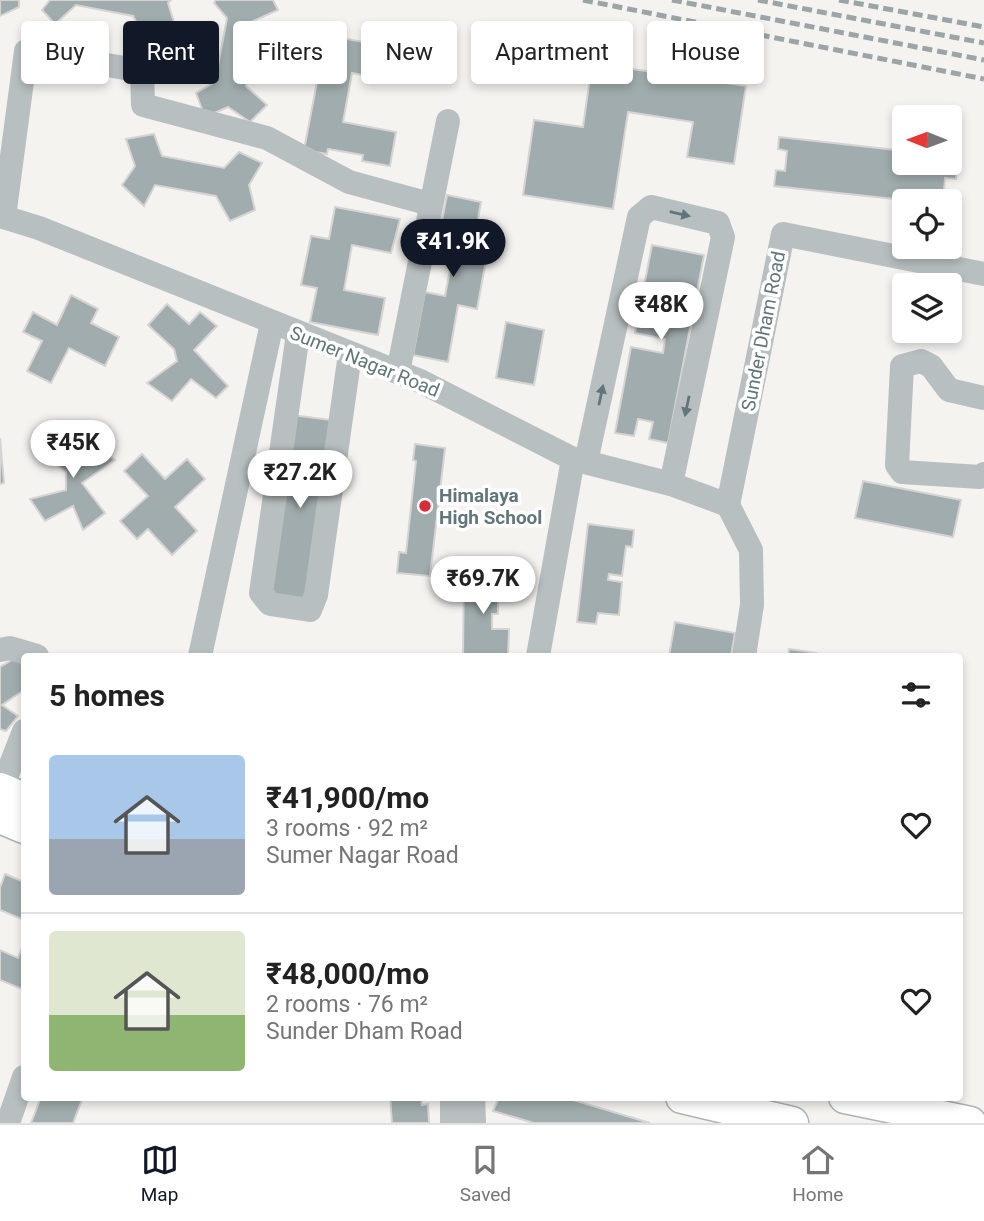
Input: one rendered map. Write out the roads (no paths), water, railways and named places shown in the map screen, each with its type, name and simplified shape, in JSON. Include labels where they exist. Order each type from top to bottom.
[{"type":"main road","points":[[6,799],[21,822]]},
{"type":"main road","points":[[699,1101],[792,1123]]},
{"type":"main road","points":[[864,1101],[970,1123]]},
{"type":"street","points":[[2,216],[26,51],[142,71],[143,105],[267,138],[349,182],[430,204]]},
{"type":"street","points":[[398,372],[448,121]]},
{"type":"street","points":[[539,653],[580,460],[639,217],[651,207],[718,223],[723,237],[671,484]]},
{"type":"street","name":"Sumer Nagar Road","points":[[2,216],[39,228],[398,372],[580,460],[671,484],[728,505]]},
{"type":"street","name":"Sunder Dham Road","points":[[728,505],[783,234],[984,274]]},
{"type":"street","points":[[201,653],[272,323]]},
{"type":"street","points":[[298,334],[261,593],[270,604],[310,610],[316,596],[350,354]]},
{"type":"street","points":[[984,398],[949,390],[931,366],[921,361],[902,366],[897,464],[902,472],[980,477],[984,474]]},
{"type":"street","points":[[728,505],[751,550],[752,606],[744,653]]},
{"type":"street","points":[[0,650],[10,648],[27,653]]},
{"type":"street","points":[[6,799],[21,742]]},
{"type":"street","points":[[8,1123],[21,1086]]},
{"type":"street","points":[[452,1101],[452,1123]]},
{"type":"street","points":[[473,1101],[474,1123]]},
{"type":"railway","points":[[583,0],[984,79]]},
{"type":"railway","points":[[672,0],[984,60]]},
{"type":"railway","points":[[758,0],[984,43]]},
{"type":"railway","points":[[839,0],[984,27]]},
{"type":"place","name":"Himalaya High School","points":[[425,506]]}]
